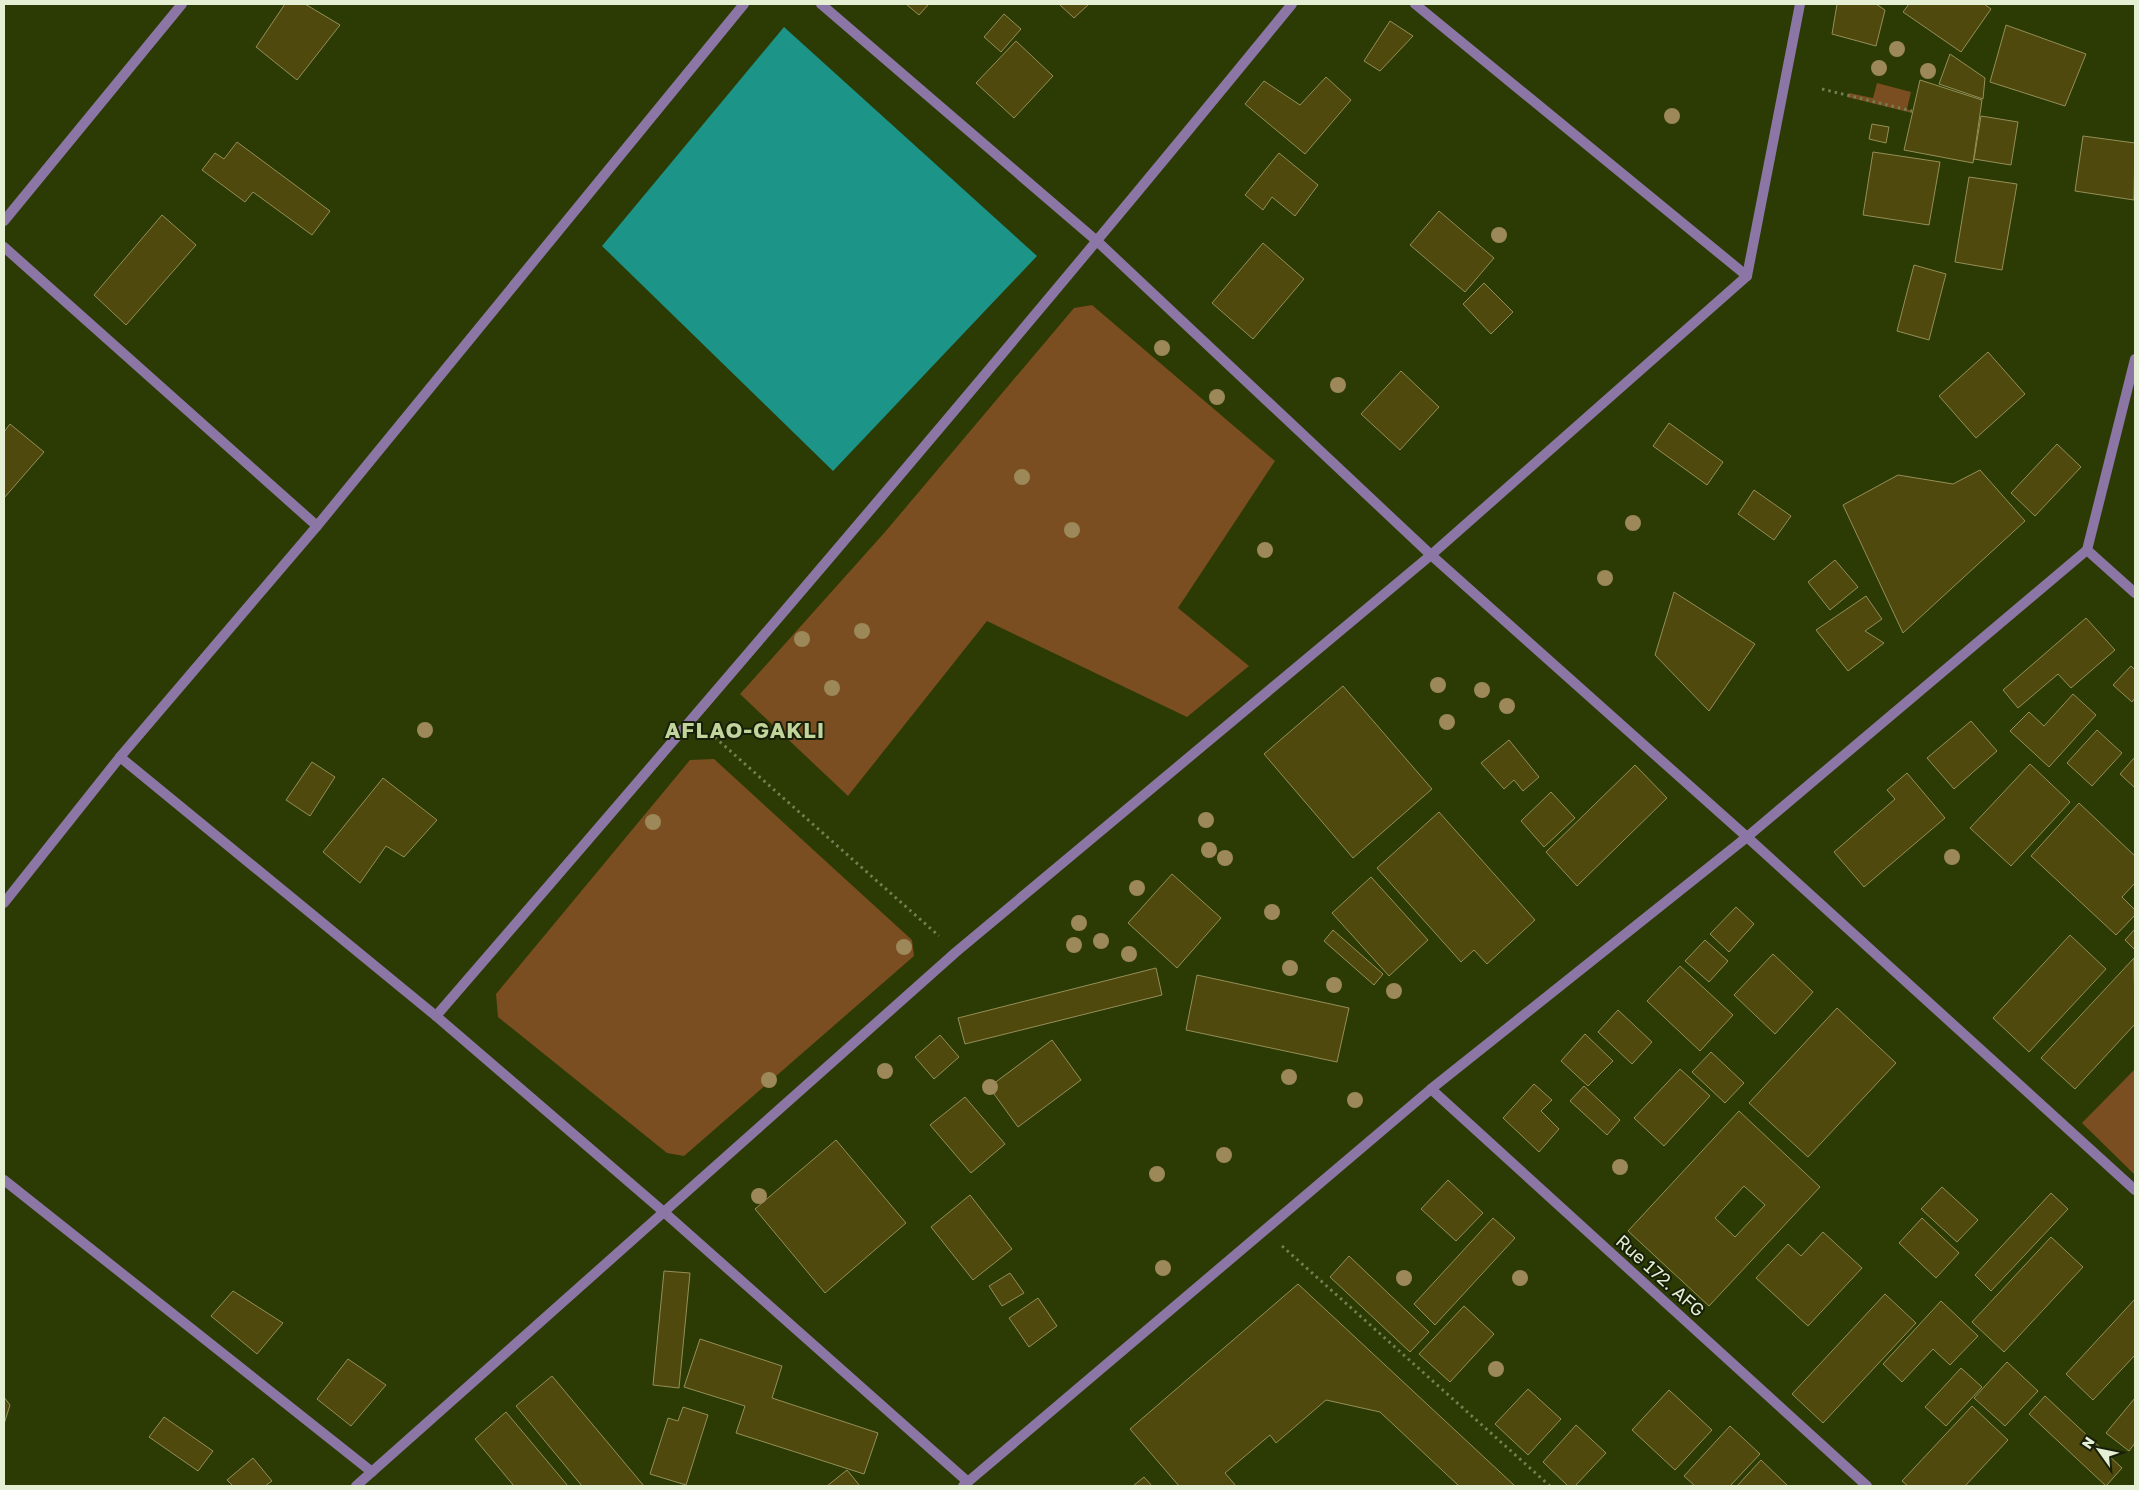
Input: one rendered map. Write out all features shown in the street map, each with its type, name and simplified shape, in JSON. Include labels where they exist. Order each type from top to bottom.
[{"type":"street","points":[[4,221],[182,4]]},
{"type":"street","points":[[4,903],[120,757],[317,526],[744,4]]},
{"type":"street","points":[[821,4],[1098,242],[1431,555],[1747,837],[2135,1190]]},
{"type":"street","points":[[436,1016],[693,718],[1098,242],[1292,4]]},
{"type":"street","points":[[1415,4],[1748,276]]},
{"type":"street","points":[[356,1486],[665,1213],[956,952],[1431,555],[1748,276],[1800,4]]},
{"type":"street","points":[[4,247],[317,526]]},
{"type":"street","points":[[120,757],[436,1016],[665,1213],[965,1484],[1430,1089],[1747,837],[2087,550],[2135,359]]},
{"type":"street","points":[[2087,550],[2135,593]]},
{"type":"street","name":"Rue 172. AFG","points":[[1430,1089],[1867,1486]]},
{"type":"street","points":[[4,1180],[372,1472]]},
{"type":"path","points":[[1822,89],[1912,111]]},
{"type":"path","points":[[693,718],[956,952]]},
{"type":"path","points":[[1265,1231],[1550,1486]]},
{"type":"shaded area","points":[[1877,83],[1911,92],[1907,109],[1912,111],[1912,113],[1847,97],[1849,93],[1873,98]]},
{"type":"shaded area","points":[[1092,305],[1275,461],[1178,608],[1249,666],[1187,717],[987,621],[848,796],[740,694],[885,532],[1074,308]]},
{"type":"shaded area","points":[[714,759],[912,940],[914,956],[684,1156],[667,1153],[498,1017],[496,994],[690,760]]},
{"type":"shaded area","points":[[2135,1069],[2135,1175],[2082,1123]]},
{"type":"water","points":[[784,27],[1037,256],[833,471],[602,246]]},
{"type":"building","points":[[285,4],[305,4],[340,25],[297,80],[256,47]]},
{"type":"building","points":[[906,4],[929,4],[919,15]]},
{"type":"building","points":[[1059,4],[1089,4],[1074,18]]},
{"type":"building","points":[[1837,4],[1876,4],[1885,10],[1876,46],[1832,34]]},
{"type":"building","points":[[1909,4],[1984,4],[1991,9],[1961,52],[1903,12]]},
{"type":"building","points":[[1004,14],[1021,29],[1001,52],[984,37]]},
{"type":"building","points":[[1390,21],[1413,36],[1380,71],[1364,61]]},
{"type":"building","points":[[2006,25],[2086,54],[2065,106],[1990,82]]},
{"type":"building","points":[[1016,41],[1053,76],[1014,118],[976,83]]},
{"type":"building","points":[[1950,54],[1985,78],[1983,99],[1939,84]]},
{"type":"building","points":[[1326,77],[1351,100],[1305,154],[1245,104],[1264,81],[1300,105]]},
{"type":"building","points":[[1920,80],[1982,100],[1973,163],[1904,150]]},
{"type":"building","points":[[1981,116],[2018,122],[2011,165],[1974,159]]},
{"type":"building","points":[[1872,124],[1889,127],[1886,143],[1869,139]]},
{"type":"building","points":[[2083,136],[2135,143],[2134,200],[2075,191]]},
{"type":"building","points":[[237,142],[330,211],[312,235],[253,192],[245,202],[202,170],[215,153],[224,159]]},
{"type":"building","points":[[1873,152],[1940,162],[1929,225],[1863,215]]},
{"type":"building","points":[[1279,153],[1318,185],[1295,216],[1272,197],[1263,210],[1245,195]]},
{"type":"building","points":[[1969,177],[2017,184],[2002,270],[1955,262]]},
{"type":"building","points":[[1439,211],[1494,258],[1465,292],[1410,245]]},
{"type":"building","points":[[162,215],[196,245],[126,325],[94,295]]},
{"type":"building","points":[[1263,243],[1304,279],[1253,339],[1212,303]]},
{"type":"building","points":[[1914,265],[1946,274],[1929,340],[1897,331]]},
{"type":"building","points":[[1484,283],[1513,312],[1491,334],[1463,304]]},
{"type":"building","points":[[1988,352],[2025,394],[1976,438],[1939,396]]},
{"type":"building","points":[[1401,371],[1439,407],[1400,450],[1361,414]]},
{"type":"building","points":[[1669,423],[1723,462],[1707,485],[1653,446]]},
{"type":"building","points":[[10,424],[44,452],[4,498],[4,432]]},
{"type":"building","points":[[2057,444],[2081,467],[2035,516],[2011,493]]},
{"type":"building","points":[[1980,470],[2025,521],[1903,633],[1843,505],[1898,475],[1953,484]]},
{"type":"building","points":[[1754,490],[1791,516],[1774,540],[1738,514]]},
{"type":"building","points":[[1835,560],[1858,587],[1830,610],[1808,582]]},
{"type":"building","points":[[1674,592],[1755,644],[1709,711],[1655,655]]},
{"type":"building","points":[[1866,596],[1882,619],[1865,631],[1884,643],[1848,671],[1816,630]]},
{"type":"building","points":[[2086,618],[2115,650],[2071,688],[2058,674],[2018,708],[2003,690]]},
{"type":"building","points":[[2131,666],[2135,670],[2135,698],[2132,702],[2113,685]]},
{"type":"building","points":[[1343,686],[1432,789],[1353,858],[1264,754]]},
{"type":"building","points":[[2073,694],[2096,715],[2049,767],[2010,731],[2029,712],[2044,726]]},
{"type":"building","points":[[1971,721],[1997,751],[1954,789],[1927,758]]},
{"type":"building","points":[[2097,730],[2122,753],[2092,786],[2067,763]]},
{"type":"building","points":[[1509,740],[1539,777],[1523,791],[1514,780],[1504,789],[1481,763]]},
{"type":"building","points":[[2135,757],[2135,788],[2120,774]]},
{"type":"building","points":[[312,762],[335,777],[310,816],[286,800]]},
{"type":"building","points":[[2030,764],[2070,802],[2011,866],[1970,828]]},
{"type":"building","points":[[1635,765],[1667,798],[1577,886],[1546,852]]},
{"type":"building","points":[[1907,773],[1945,818],[1864,887],[1834,852],[1895,799],[1887,790]]},
{"type":"building","points":[[383,778],[437,820],[404,857],[386,846],[360,883],[323,852]]},
{"type":"building","points":[[1551,792],[1575,818],[1544,847],[1521,821]]},
{"type":"building","points":[[2079,803],[2135,856],[2135,883],[2122,897],[2135,910],[2135,915],[2116,935],[2031,856]]},
{"type":"building","points":[[1439,812],[1535,920],[1487,964],[1474,950],[1461,962],[1377,868]]},
{"type":"building","points":[[1172,874],[1221,918],[1177,968],[1128,923]]},
{"type":"building","points":[[1371,877],[1428,940],[1389,976],[1332,913]]},
{"type":"building","points":[[1736,907],[1754,924],[1729,952],[1710,934]]},
{"type":"building","points":[[2135,929],[2135,950],[2125,940]]},
{"type":"building","points":[[1333,930],[1383,974],[1374,985],[1324,941]]},
{"type":"building","points":[[2070,935],[2106,969],[2029,1052],[1993,1018]]},
{"type":"building","points":[[1705,940],[1728,961],[1709,982],[1685,961]]},
{"type":"building","points":[[1773,954],[1813,992],[1775,1034],[1734,995]]},
{"type":"building","points":[[2134,958],[2135,1024],[2075,1089],[2041,1058]]},
{"type":"building","points":[[1680,966],[1733,1015],[1700,1051],[1647,1001]]},
{"type":"building","points":[[1156,968],[1162,995],[965,1044],[958,1018]]},
{"type":"building","points":[[1197,975],[1349,1008],[1337,1062],[1186,1030]]},
{"type":"building","points":[[1837,1008],[1896,1063],[1808,1157],[1749,1103]]},
{"type":"building","points":[[1618,1010],[1652,1042],[1632,1064],[1598,1032]]},
{"type":"building","points":[[1585,1034],[1613,1061],[1588,1086],[1561,1061]]},
{"type":"building","points":[[940,1035],[959,1057],[934,1079],[915,1057]]},
{"type":"building","points":[[1052,1040],[1081,1080],[1018,1127],[989,1087]]},
{"type":"building","points":[[1711,1052],[1744,1083],[1725,1103],[1692,1072]]},
{"type":"building","points":[[1680,1069],[1710,1096],[1664,1146],[1634,1118]]},
{"type":"building","points":[[1534,1084],[1552,1100],[1541,1111],[1559,1129],[1539,1152],[1503,1118]]},
{"type":"building","points":[[1584,1086],[1620,1120],[1607,1135],[1570,1101]]},
{"type":"building","points":[[965,1097],[1005,1144],[971,1173],[930,1125]]},
{"type":"building","points":[[1739,1111],[1820,1187],[1709,1306],[1628,1231]],"holes":[[[1744,1186],[1765,1205],[1735,1237],[1715,1218]]]},
{"type":"building","points":[[836,1140],[906,1223],[825,1293],[755,1209]]},
{"type":"building","points":[[1448,1180],[1483,1213],[1456,1241],[1421,1209]]},
{"type":"building","points":[[1942,1187],[1978,1220],[1957,1242],[1921,1209]]},
{"type":"building","points":[[2051,1193],[2068,1209],[1991,1291],[1975,1275]]},
{"type":"building","points":[[970,1195],[1012,1249],[973,1280],[931,1227]]},
{"type":"building","points":[[1493,1218],[1515,1238],[1435,1325],[1414,1304]]},
{"type":"building","points":[[1922,1218],[1959,1253],[1936,1278],[1899,1243]]},
{"type":"building","points":[[1823,1232],[1862,1268],[1808,1326],[1756,1278],[1788,1244],[1801,1256]]},
{"type":"building","points":[[2051,1237],[2083,1267],[2004,1352],[1972,1322]]},
{"type":"building","points":[[1349,1256],[1429,1332],[1410,1352],[1330,1277]]},
{"type":"building","points":[[664,1271],[690,1273],[679,1388],[653,1385]]},
{"type":"building","points":[[1010,1273],[1024,1293],[1002,1306],[989,1286]]},
{"type":"building","points":[[1298,1284],[1515,1486],[1459,1486],[1380,1412],[1326,1400],[1276,1443],[1270,1435],[1225,1473],[1236,1486],[1179,1486],[1130,1429]]},
{"type":"building","points":[[233,1291],[283,1323],[257,1354],[211,1316]]},
{"type":"building","points":[[1885,1294],[1916,1323],[1823,1423],[1792,1394]]},
{"type":"building","points":[[1038,1298],[1057,1326],[1029,1347],[1009,1318]]},
{"type":"building","points":[[2135,1299],[2135,1355],[2093,1400],[2066,1374]]},
{"type":"building","points":[[1941,1301],[1978,1336],[1950,1365],[1933,1349],[1902,1382],[1883,1364]]},
{"type":"building","points":[[1464,1306],[1494,1334],[1450,1382],[1419,1354]]},
{"type":"building","points":[[700,1339],[782,1366],[772,1398],[878,1433],[864,1474],[736,1433],[745,1406],[684,1387]]},
{"type":"building","points":[[348,1359],[386,1385],[351,1426],[317,1399]]},
{"type":"building","points":[[2007,1362],[2038,1391],[2005,1426],[1974,1398]]},
{"type":"building","points":[[1961,1368],[1982,1387],[1946,1426],[1925,1407]]},
{"type":"building","points":[[552,1376],[644,1486],[582,1486],[516,1406]]},
{"type":"building","points":[[1528,1389],[1561,1419],[1528,1455],[1495,1424]]},
{"type":"building","points":[[1669,1390],[1712,1430],[1675,1470],[1632,1430]]},
{"type":"building","points":[[2045,1396],[2122,1468],[2106,1486],[2029,1414]]},
{"type":"building","points":[[4,1397],[10,1405],[4,1424]]},
{"type":"building","points":[[2135,1398],[2135,1443],[2129,1451],[2106,1433]]},
{"type":"building","points":[[1972,1406],[2008,1440],[1965,1486],[1908,1486],[1902,1481]]},
{"type":"building","points":[[683,1407],[708,1415],[686,1485],[650,1474],[668,1418],[678,1421]]},
{"type":"building","points":[[506,1412],[568,1486],[514,1486],[475,1439]]},
{"type":"building","points":[[164,1417],[213,1451],[198,1471],[149,1437]]},
{"type":"building","points":[[1576,1425],[1606,1453],[1575,1486],[1568,1486],[1543,1462]]},
{"type":"building","points":[[1730,1426],[1760,1454],[1730,1486],[1695,1486],[1684,1476]]},
{"type":"building","points":[[253,1458],[272,1481],[265,1486],[233,1486],[227,1480]]},
{"type":"building","points":[[1761,1460],[1788,1486],[1737,1486]]},
{"type":"building","points":[[847,1470],[860,1486],[827,1486]]},
{"type":"building","points":[[1144,1477],[1152,1486],[1133,1486]]},
{"type":"district","name":"AFLAO-GAKLI","points":[[745,730]]}]
